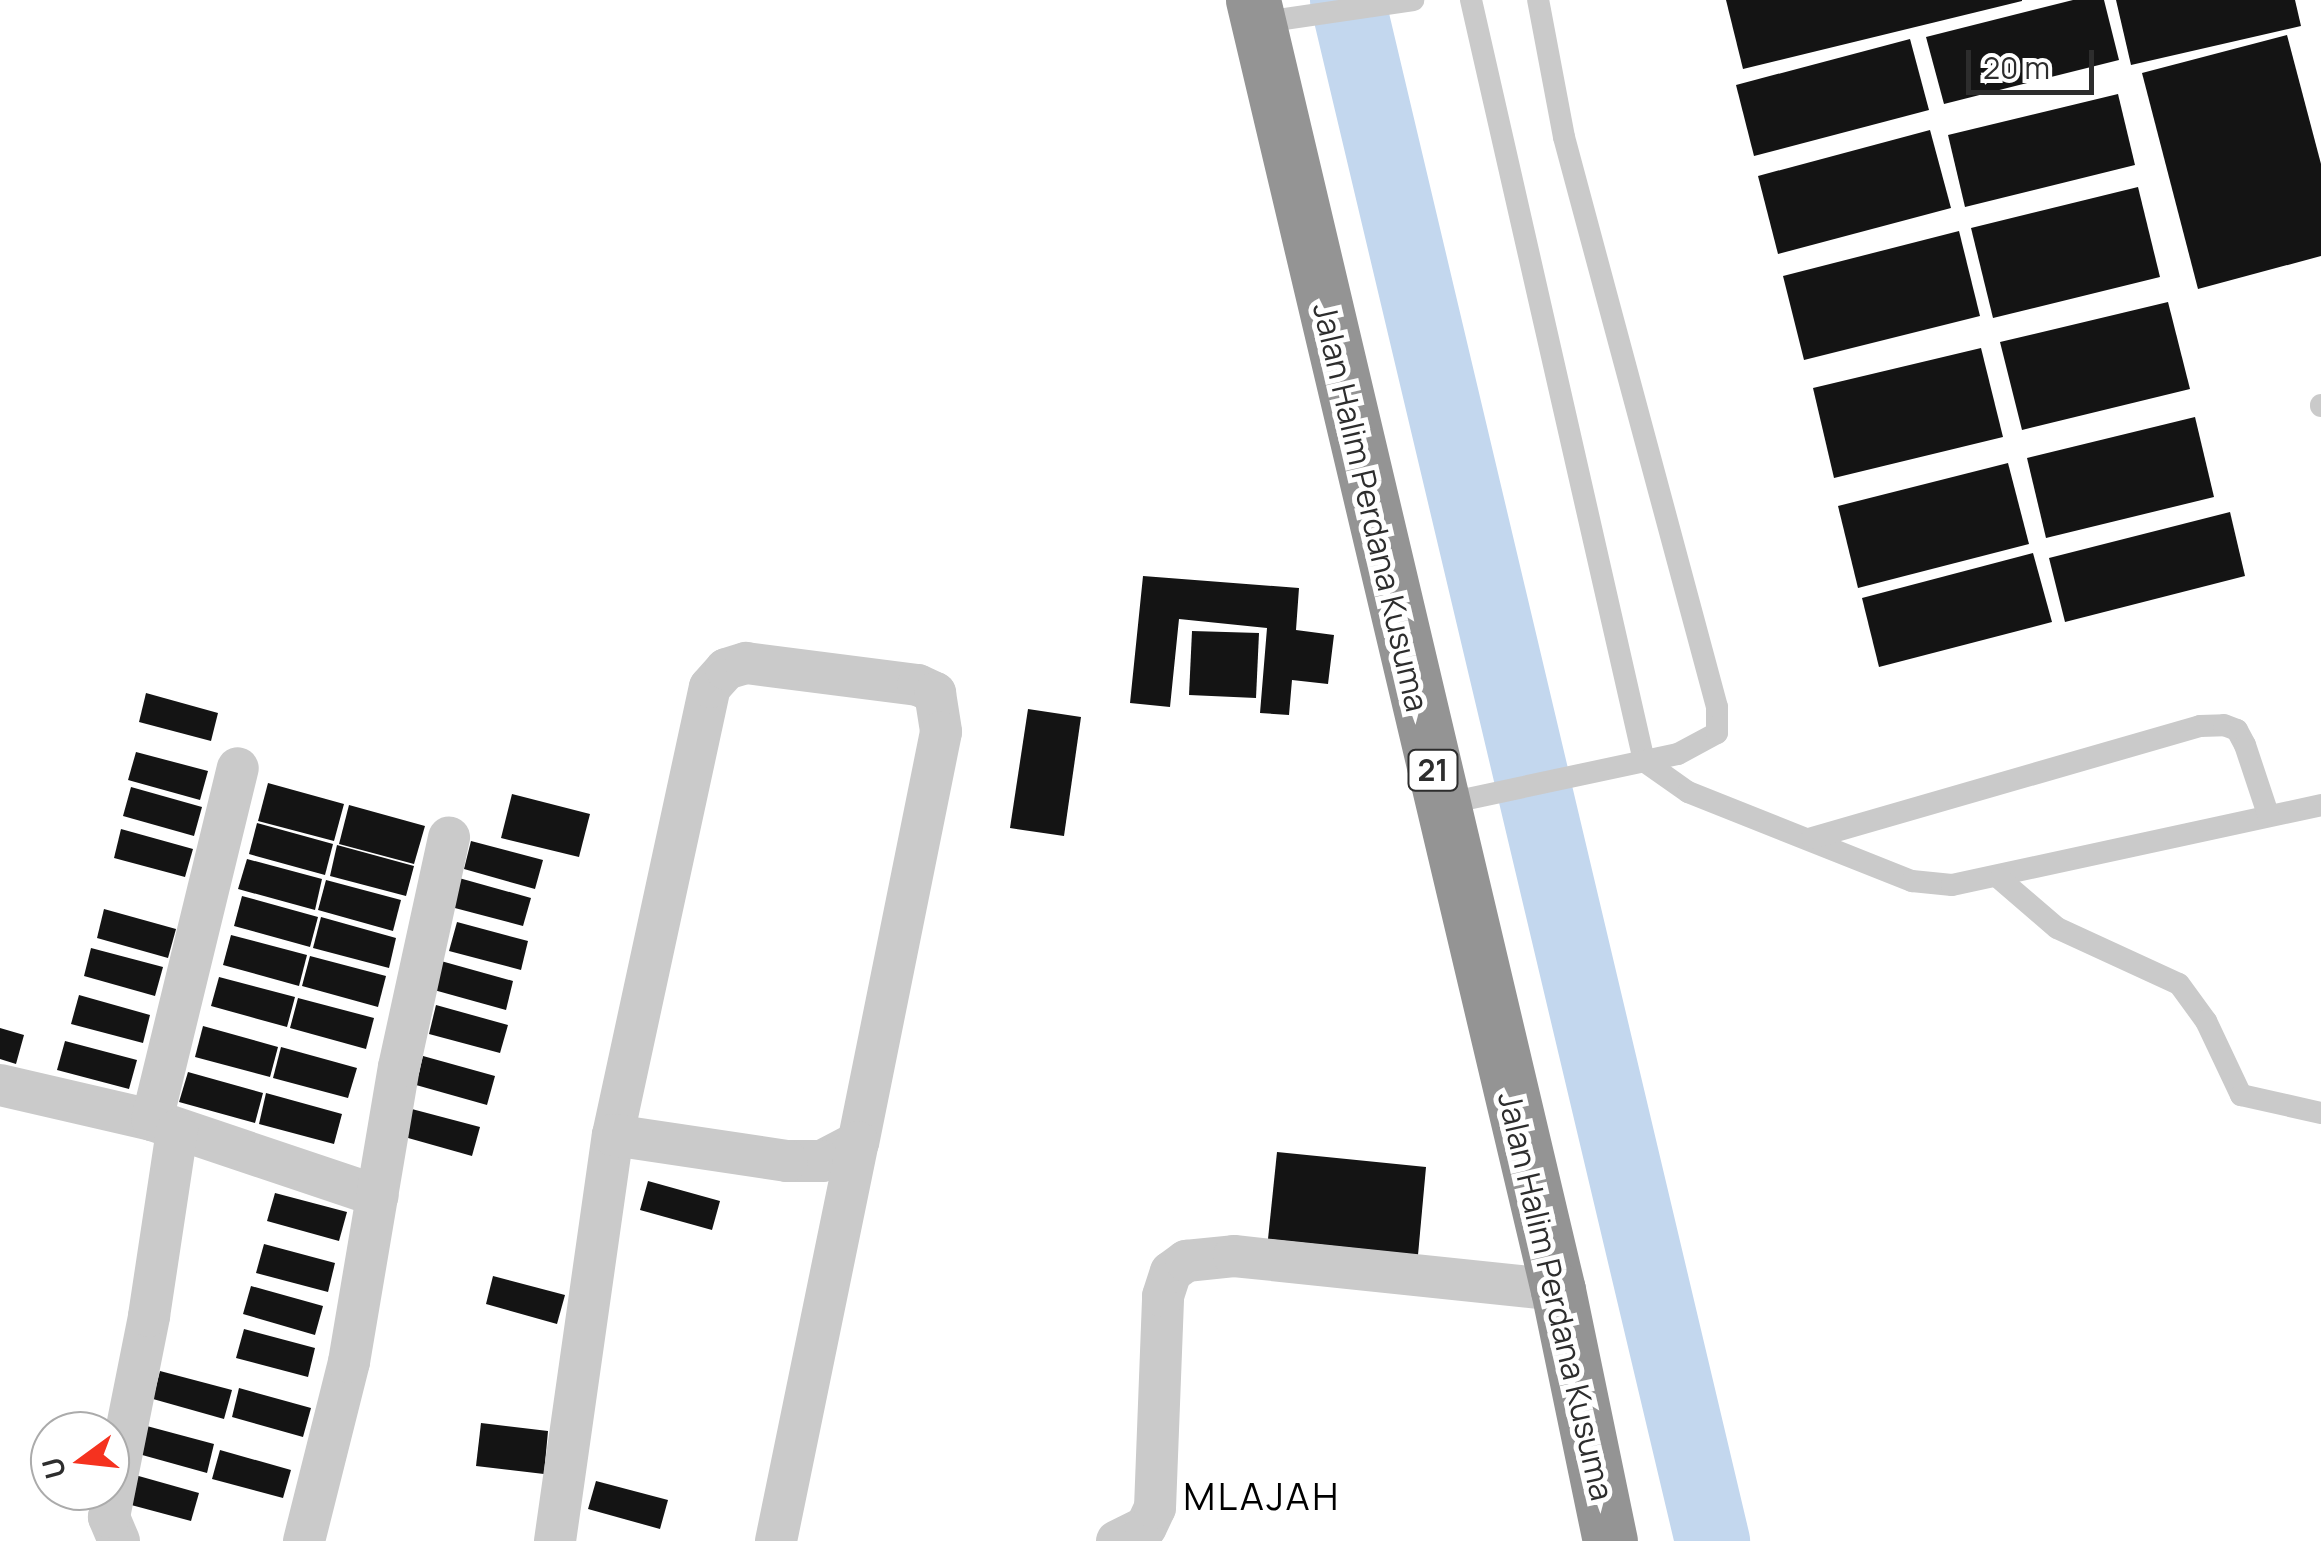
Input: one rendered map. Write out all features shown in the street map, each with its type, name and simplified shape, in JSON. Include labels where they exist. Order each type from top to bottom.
[{"type":"highway","name":"Jalan Halim Perdana Kusuma","points":[[1272,12],[1467,800],[1558,1290],[1610,1541]]},
{"type":"street","points":[[555,1541],[614,1135],[697,729],[710,688],[726,670],[746,663],[918,685],[935,693],[941,708],[776,1541]]},
{"type":"street","points":[[119,1541],[109,1517],[150,1316],[164,1125],[238,768]]},
{"type":"street","points":[[304,1541],[350,1362],[378,1196],[450,837]]},
{"type":"street","points":[[0,1085],[164,1125],[378,1196]]},
{"type":"street","points":[[614,1135],[787,1161],[822,1161],[858,1142]]},
{"type":"street","points":[[1117,1541],[1146,1527],[1155,1508],[1163,1296],[1171,1272],[1186,1261],[1234,1256],[1558,1290]]},
{"type":"lane","points":[[1471,0],[1644,761],[1688,792],[1912,880],[1952,885],[2000,879],[2268,814],[2321,805]]},
{"type":"lane","points":[[1467,800],[1569,781],[1704,745],[1717,733],[1717,708],[1564,138],[1538,0]]},
{"type":"lane","points":[[1272,12],[1403,1]]},
{"type":"lane","points":[[1812,838],[2200,726],[2224,725],[2236,730],[2245,745],[2268,814]]},
{"type":"lane","points":[[2000,879],[2057,928],[2179,984],[2206,1021],[2241,1095],[2321,1113]]},
{"type":"building","points":[[1726,0],[2022,0],[2022,1],[1743,69]]},
{"type":"building","points":[[2073,0],[2104,0],[2119,60],[1944,104],[1926,37]]},
{"type":"building","points":[[2116,0],[2295,0],[2301,26],[2131,65]]},
{"type":"building","points":[[2287,35],[2321,164],[2321,256],[2198,289],[2142,73]]},
{"type":"building","points":[[1910,39],[1929,110],[1754,156],[1736,85]]},
{"type":"building","points":[[2118,94],[2135,165],[1965,207],[1948,135]]},
{"type":"building","points":[[1930,130],[1951,208],[1778,254],[1758,176]]},
{"type":"building","points":[[2138,187],[2160,277],[1993,318],[1971,228]]},
{"type":"building","points":[[1959,231],[1980,316],[1804,360],[1783,276]]},
{"type":"building","points":[[2168,302],[2190,389],[2022,430],[2000,342]]},
{"type":"building","points":[[1981,348],[2003,437],[1834,478],[1813,388]]},
{"type":"building","points":[[2195,417],[2214,497],[2046,538],[2027,458]]},
{"type":"building","points":[[2008,463],[2029,544],[1858,588],[1838,506]]},
{"type":"building","points":[[2230,512],[2245,576],[2065,622],[2049,558]]},
{"type":"building","points":[[2033,553],[2052,622],[1879,667],[1862,598]]},
{"type":"building","points":[[1143,576],[1299,588],[1296,630],[1334,635],[1328,684],[1292,680],[1289,715],[1260,713],[1267,628],[1179,619],[1170,707],[1130,703]]},
{"type":"building","points":[[1192,631],[1259,633],[1256,698],[1189,695]]},
{"type":"building","points":[[146,693],[218,713],[211,741],[139,722]]},
{"type":"building","points":[[1028,709],[1081,717],[1064,836],[1010,828]]},
{"type":"building","points":[[136,752],[208,771],[200,800],[128,780]]},
{"type":"building","points":[[268,783],[344,804],[334,841],[258,821]]},
{"type":"building","points":[[131,787],[202,807],[194,836],[123,816]]},
{"type":"building","points":[[512,794],[590,814],[579,857],[501,838]]},
{"type":"building","points":[[349,805],[425,826],[414,864],[339,844]]},
{"type":"building","points":[[257,823],[333,844],[325,875],[249,854]]},
{"type":"building","points":[[121,829],[193,849],[185,877],[114,858]]},
{"type":"building","points":[[471,841],[543,860],[535,889],[464,869]]},
{"type":"building","points":[[337,845],[414,866],[406,896],[330,876]]},
{"type":"building","points":[[247,859],[322,879],[315,910],[238,889]]},
{"type":"building","points":[[459,878],[531,898],[523,926],[451,907]]},
{"type":"building","points":[[326,880],[401,900],[393,931],[318,910]]},
{"type":"building","points":[[242,896],[318,917],[310,947],[234,926]]},
{"type":"building","points":[[104,909],[176,929],[168,958],[97,938]]},
{"type":"building","points":[[321,917],[396,938],[389,968],[313,948]]},
{"type":"building","points":[[457,922],[528,941],[521,970],[449,951]]},
{"type":"building","points":[[231,935],[307,955],[299,986],[223,965]]},
{"type":"building","points":[[91,948],[163,967],[155,996],[84,976]]},
{"type":"building","points":[[310,956],[386,976],[378,1007],[302,986]]},
{"type":"building","points":[[441,961],[513,981],[506,1010],[434,990]]},
{"type":"building","points":[[219,977],[295,997],[287,1027],[211,1006]]},
{"type":"building","points":[[79,995],[150,1015],[143,1043],[71,1024]]},
{"type":"building","points":[[298,998],[374,1018],[366,1049],[290,1028]]},
{"type":"building","points":[[436,1005],[508,1025],[500,1053],[429,1034]]},
{"type":"building","points":[[203,1026],[278,1047],[270,1077],[195,1057]]},
{"type":"building","points":[[0,1028],[24,1035],[16,1064],[0,1059]]},
{"type":"building","points":[[65,1041],[137,1060],[129,1089],[57,1070]]},
{"type":"building","points":[[281,1047],[357,1068],[348,1098],[273,1078]]},
{"type":"building","points":[[423,1056],[495,1076],[487,1105],[416,1085]]},
{"type":"building","points":[[188,1072],[263,1093],[255,1123],[179,1102]]},
{"type":"building","points":[[266,1093],[342,1114],[334,1144],[259,1124]]},
{"type":"building","points":[[408,1108],[480,1127],[472,1156],[401,1136]]},
{"type":"building","points":[[1277,1152],[1426,1167],[1418,1255],[1268,1239]]},
{"type":"building","points":[[648,1181],[720,1201],[712,1230],[640,1210]]},
{"type":"building","points":[[275,1193],[347,1212],[339,1241],[267,1221]]},
{"type":"building","points":[[264,1244],[335,1263],[328,1292],[256,1273]]},
{"type":"building","points":[[493,1276],[565,1295],[557,1324],[486,1304]]},
{"type":"building","points":[[251,1286],[323,1306],[315,1335],[243,1314]]},
{"type":"building","points":[[244,1329],[315,1348],[308,1377],[236,1358]]},
{"type":"building","points":[[160,1371],[232,1390],[224,1419],[153,1399]]},
{"type":"building","points":[[239,1388],[311,1408],[303,1437],[232,1417]]},
{"type":"building","points":[[481,1423],[548,1431],[544,1474],[476,1466]]},
{"type":"building","points":[[143,1425],[214,1444],[207,1473],[135,1453]]},
{"type":"building","points":[[220,1450],[291,1470],[283,1498],[212,1479]]},
{"type":"building","points":[[130,1474],[199,1493],[191,1521],[130,1505]]},
{"type":"building","points":[[596,1481],[668,1500],[660,1529],[588,1509]]},
{"type":"waterway","points":[[1347,0],[1712,1541]]},
{"type":"district","name":"MLAJAH","points":[[1262,1496]]}]
